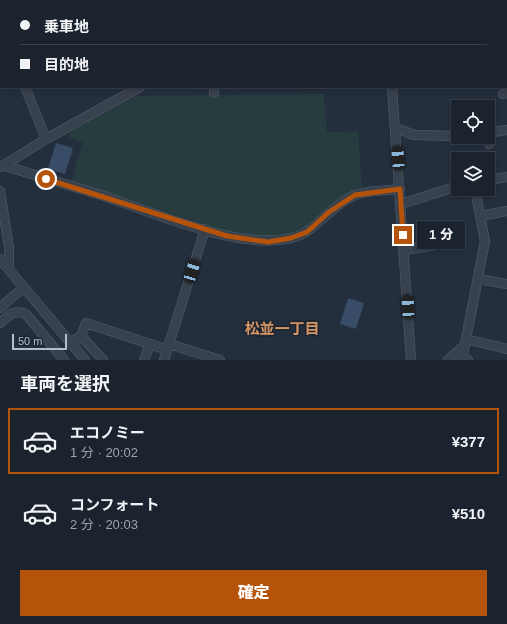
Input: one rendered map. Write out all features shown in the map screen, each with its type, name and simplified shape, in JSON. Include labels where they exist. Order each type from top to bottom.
[{"type":"street","points":[[24,88],[46,139]]},
{"type":"street","points":[[2,166],[46,139],[138,88]]},
{"type":"street","points":[[392,88],[411,360]]},
{"type":"street","points":[[396,128],[414,135],[451,136]]},
{"type":"street","points":[[495,132],[507,130]]},
{"type":"street","points":[[2,166],[101,195],[204,230],[244,240],[268,242],[291,238],[307,232],[329,212],[355,195],[400,189]]},
{"type":"street","points":[[495,179],[507,177]]},
{"type":"street","points":[[401,204],[451,188]]},
{"type":"street","points":[[0,190],[9,247],[9,269]]},
{"type":"street","points":[[468,360],[462,359],[485,240],[477,196]]},
{"type":"street","points":[[481,216],[507,210]]},
{"type":"street","points":[[164,360],[204,230]]},
{"type":"street","points":[[404,250],[442,244]]},
{"type":"street","points":[[0,259],[85,360]]},
{"type":"street","points":[[478,279],[507,284]]},
{"type":"street","points":[[0,308],[24,287]]},
{"type":"street","points":[[0,323],[11,313],[20,311],[26,314],[64,360]]},
{"type":"street","points":[[71,342],[81,336],[86,323],[150,344],[220,360]]},
{"type":"street","points":[[81,336],[103,360]]},
{"type":"street","points":[[466,342],[507,349]]},
{"type":"street","points":[[448,360],[466,342]]},
{"type":"street","points":[[144,360],[150,344]]},
{"type":"green space","points":[[324,94],[327,132],[358,131],[362,189],[307,230],[290,236],[239,236],[71,182],[83,142],[68,137],[70,132],[135,96]]},
{"type":"water","points":[[56,143],[73,148],[65,174],[48,169]]},
{"type":"water","points":[[348,298],[364,303],[356,329],[340,324]]},
{"type":"district","name":"松並一丁目","points":[[282,329]]},
{"type":"route","points":[[46,179],[101,195],[204,230],[244,240],[268,242],[291,238],[307,232],[329,212],[355,195],[400,189],[403,235]]}]
